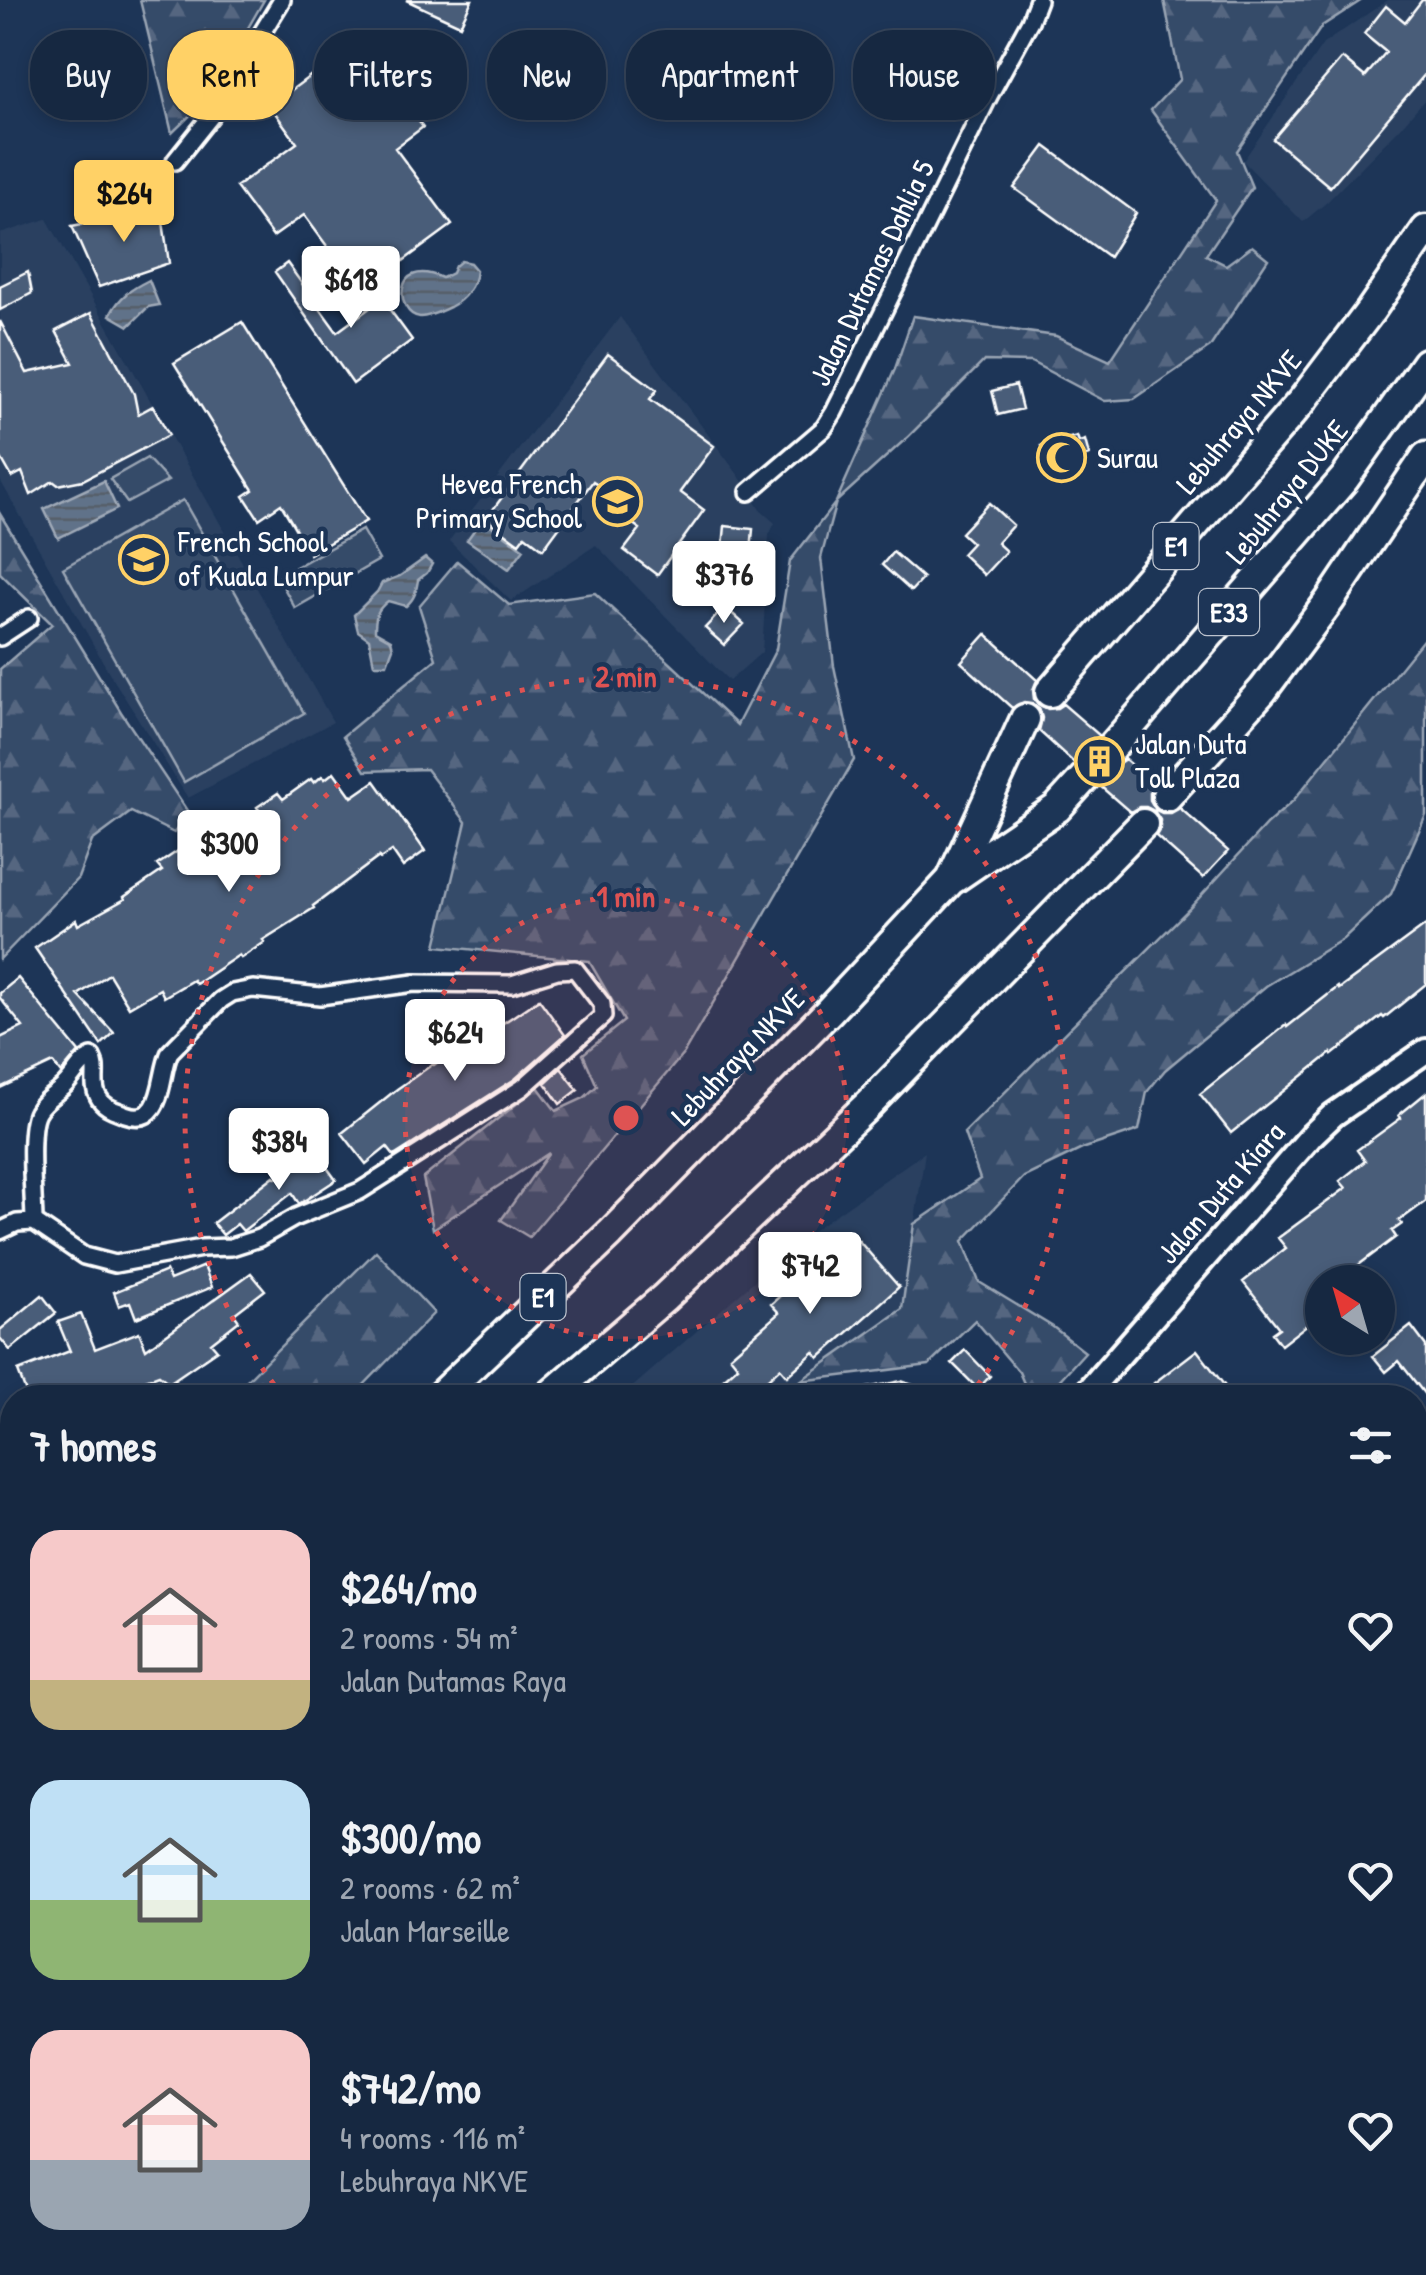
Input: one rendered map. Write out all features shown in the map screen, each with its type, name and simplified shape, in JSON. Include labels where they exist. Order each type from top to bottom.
[{"type":"highway","name":"Lebuhraya NKVE","points":[[1050,692],[1302,401],[1426,230]]},
{"type":"highway","name":"Lebuhraya DUKE","points":[[1112,747],[1346,478],[1426,363]]},
{"type":"highway","points":[[1167,796],[1263,690],[1330,600],[1426,457]]},
{"type":"highway","name":"Lebuhraya NKVE","points":[[452,1385],[610,1234],[952,880],[1025,719]]},
{"type":"highway","points":[[952,880],[1057,808],[1087,774]]},
{"type":"highway","points":[[562,1385],[664,1298],[868,1105],[1143,824]]},
{"type":"main road","name":"Jalan Duta Kiara","points":[[1093,1385],[1313,1134],[1332,1115],[1426,1051]]},
{"type":"street","points":[[175,162],[211,116],[282,0]]},
{"type":"street","name":"Jalan Dutamas Dahlia 5","points":[[749,492],[824,428],[834,412],[1038,0]]},
{"type":"street","points":[[0,637],[29,618]]},
{"type":"street","points":[[0,1231],[18,1223],[34,1222],[84,1256],[115,1264],[202,1248],[232,1247],[259,1238],[360,1191],[522,1088],[603,1016],[602,1004],[576,969],[556,970],[512,984],[414,983],[320,996],[254,989],[232,993],[170,1052],[160,1097],[147,1114],[133,1116],[110,1109],[96,1092],[96,1062],[89,1057],[39,1107],[34,1116],[34,1222]]},
{"type":"shaded area","points":[[1388,0],[1426,0],[1426,98],[1303,222],[1243,161],[1323,44]]},
{"type":"shaded area","name":"French School of Kuala Lumpur","points":[[47,219],[333,722],[188,798],[110,674],[0,480],[0,234]]},
{"type":"shaded area","points":[[461,261],[476,270],[464,296],[432,315],[412,314],[403,298],[406,280],[426,273],[442,278]]},
{"type":"shaded area","points":[[149,280],[159,305],[148,307],[129,326],[110,315],[126,294]]},
{"type":"shaded area","name":"Hevea French Primary School","points":[[620,317],[760,510],[775,523],[769,535],[762,652],[729,681],[596,545],[511,601],[449,541]]},
{"type":"shaded area","points":[[104,481],[117,509],[58,538],[44,509]]},
{"type":"shaded area","points":[[482,519],[524,549],[509,569],[467,540]]},
{"type":"shaded area","points":[[425,558],[432,564],[418,580],[409,603],[406,606],[388,601],[379,611],[375,631],[391,640],[393,648],[387,664],[374,664],[369,639],[358,631],[354,615],[382,583]]},
{"type":"shaded area","points":[[925,1152],[902,1309],[793,1385],[635,1385],[808,1234]]},
{"type":"green space","points":[[140,0],[264,0],[247,30],[167,30],[167,112]]},
{"type":"green space","points":[[1164,0],[1362,0],[1322,26],[1237,151],[1252,187],[1206,255],[1226,265],[1252,246],[1268,259],[1210,347],[1134,399],[1105,401],[1031,362],[984,361],[836,502],[895,369],[913,316],[1056,336],[1110,361],[1216,200],[1151,110],[1180,79]]},
{"type":"green space","points":[[169,120],[185,120],[172,133]]},
{"type":"green space","points":[[147,458],[168,481],[127,503],[110,479]]},
{"type":"green space","points":[[183,500],[304,713],[184,782],[63,568]]},
{"type":"green space","points":[[836,502],[821,558],[834,666],[854,760],[684,1053],[529,1237],[501,1220],[549,1153],[433,1229],[423,1178],[538,1087],[556,1111],[584,1098],[597,1086],[583,1054],[624,1021],[589,961],[436,946],[466,822],[426,769],[365,771],[343,736],[436,659],[419,606],[457,561],[509,605],[595,593],[737,725],[776,649],[790,561]]},
{"type":"green space","points":[[0,514],[121,712],[188,812],[174,833],[131,812],[92,841],[78,878],[0,959],[0,669],[52,624],[0,573]]},
{"type":"green space","points":[[362,530],[379,560],[295,608],[278,577]]},
{"type":"green space","points":[[1426,636],[1426,815],[1391,894],[1343,939],[1266,986],[1165,1070],[1147,1092],[1139,1130],[1082,1149],[1024,1177],[963,1241],[979,1282],[1053,1327],[1085,1352],[1055,1385],[1025,1385],[1019,1372],[975,1320],[929,1365],[800,1381],[902,1309],[914,1224],[980,1179],[964,1133],[1293,801]]},
{"type":"green space","points":[[376,1251],[434,1313],[364,1385],[242,1385]]},
{"type":"building","points":[[406,0],[472,0],[460,25]]},
{"type":"building","points":[[1426,0],[1426,73],[1330,187],[1273,139],[1342,58],[1365,77],[1386,52],[1364,34],[1386,6],[1405,22]]},
{"type":"building","points":[[314,73],[314,120],[418,120],[423,127],[395,148],[452,225],[361,292],[304,215],[273,237],[236,187],[297,143],[280,120],[294,120],[294,88]]},
{"type":"building","points":[[1045,146],[1136,213],[1109,257],[1014,188]]},
{"type":"building","points":[[161,208],[169,263],[99,287],[72,226]]},
{"type":"building","points":[[287,263],[337,332],[382,299],[412,340],[353,384],[275,272]]},
{"type":"building","points":[[28,272],[32,293],[0,310],[0,286]]},
{"type":"building","points":[[91,313],[134,394],[138,414],[153,406],[169,435],[83,480],[58,485],[53,481],[31,495],[22,472],[12,477],[0,456],[0,321],[27,373],[73,363],[56,331]]},
{"type":"building","points":[[242,322],[366,521],[310,554],[281,504],[259,519],[244,496],[253,490],[174,363]]},
{"type":"building","points":[[608,354],[657,390],[650,399],[714,446],[680,492],[704,510],[657,575],[624,550],[640,529],[609,506],[616,498],[593,481],[543,549],[525,535],[519,543],[486,519]]},
{"type":"building","points":[[1016,385],[1022,409],[998,415],[992,391]]},
{"type":"building","name":"Surau","points":[[1077,436],[1079,442],[1085,440],[1089,455],[1070,460],[1074,474],[1056,479],[1052,465],[1046,466],[1041,446]]},
{"type":"building","points":[[989,503],[1013,525],[997,543],[1006,551],[984,575],[962,554],[972,543],[961,533]]},
{"type":"building","points":[[725,526],[753,529],[750,561],[732,559],[733,548],[723,547]]},
{"type":"building","points":[[893,552],[923,578],[911,591],[882,565]]},
{"type":"building","points":[[725,607],[744,624],[724,645],[705,628]]},
{"type":"building","name":"Jalan Duta Toll Plaza","points":[[986,634],[1037,680],[1033,690],[1038,704],[1048,709],[1063,704],[1099,735],[1095,745],[1100,760],[1110,764],[1125,759],[1154,784],[1150,800],[1156,810],[1171,813],[1180,808],[1228,851],[1203,878],[1156,836],[1160,820],[1154,811],[1139,807],[1130,812],[1100,786],[1104,771],[1098,762],[1083,758],[1074,763],[1039,731],[1039,708],[1024,702],[1012,708],[961,662]]},
{"type":"building","points":[[334,772],[352,797],[375,781],[425,851],[403,867],[392,851],[379,857],[241,958],[239,955],[196,984],[193,980],[164,997],[160,989],[129,1007],[109,974],[78,995],[114,1033],[101,1045],[35,948],[76,920],[78,925],[125,899],[162,871],[157,865],[181,849],[189,861],[261,813],[257,807],[278,793],[283,799],[311,779],[314,783]]},
{"type":"building","points":[[1426,925],[1426,984],[1231,1133],[1200,1094],[1286,1025]]},
{"type":"building","points":[[18,978],[79,1052],[61,1073],[53,1063],[0,1088],[0,1038],[23,1027],[0,993]]},
{"type":"building","points":[[539,999],[565,1035],[515,1079],[394,1156],[387,1147],[366,1164],[342,1133],[433,1064]]},
{"type":"building","points":[[561,1068],[578,1090],[560,1104],[545,1083]]},
{"type":"building","points":[[1426,1093],[1426,1201],[1399,1221],[1402,1224],[1392,1231],[1396,1237],[1359,1265],[1305,1265],[1305,1326],[1281,1345],[1272,1333],[1279,1328],[1243,1282],[1286,1248],[1278,1238],[1346,1188],[1340,1181],[1365,1161],[1357,1150],[1401,1118],[1399,1115]]},
{"type":"building","points":[[315,1151],[336,1180],[299,1204],[292,1193],[243,1231],[237,1224],[223,1235],[213,1223],[274,1176]]},
{"type":"building","points":[[851,1232],[899,1287],[819,1358],[814,1352],[787,1376],[780,1368],[761,1385],[717,1385],[738,1366],[730,1356],[779,1313],[771,1304]]},
{"type":"building","points":[[204,1266],[212,1287],[136,1318],[130,1302],[119,1306],[114,1292],[166,1271],[170,1280]]},
{"type":"building","points":[[251,1273],[265,1290],[234,1314],[239,1321],[211,1343],[217,1350],[169,1383],[159,1375],[132,1385],[23,1385],[18,1371],[70,1351],[58,1322],[81,1314],[95,1349],[139,1332],[146,1349]]},
{"type":"building","points":[[42,1295],[56,1313],[10,1350],[0,1338],[0,1330]]},
{"type":"building","points":[[1411,1326],[1426,1346],[1426,1385],[1418,1385],[1399,1361],[1386,1372],[1373,1356],[1395,1355],[1395,1339]]},
{"type":"building","points":[[965,1350],[990,1376],[982,1385],[974,1385],[952,1363]]},
{"type":"building","points":[[1197,1350],[1224,1385],[1155,1385]]},
{"type":"building","points":[[901,1381],[913,1385],[881,1385]]},
{"type":"place","name":"Surau","points":[[1062,458]]},
{"type":"place","name":"Hevea French Primary School","points":[[617,501]]},
{"type":"place","name":"French School of Kuala Lumpur","points":[[143,559]]},
{"type":"place","name":"Jalan Duta Toll Plaza","points":[[1100,761]]}]
